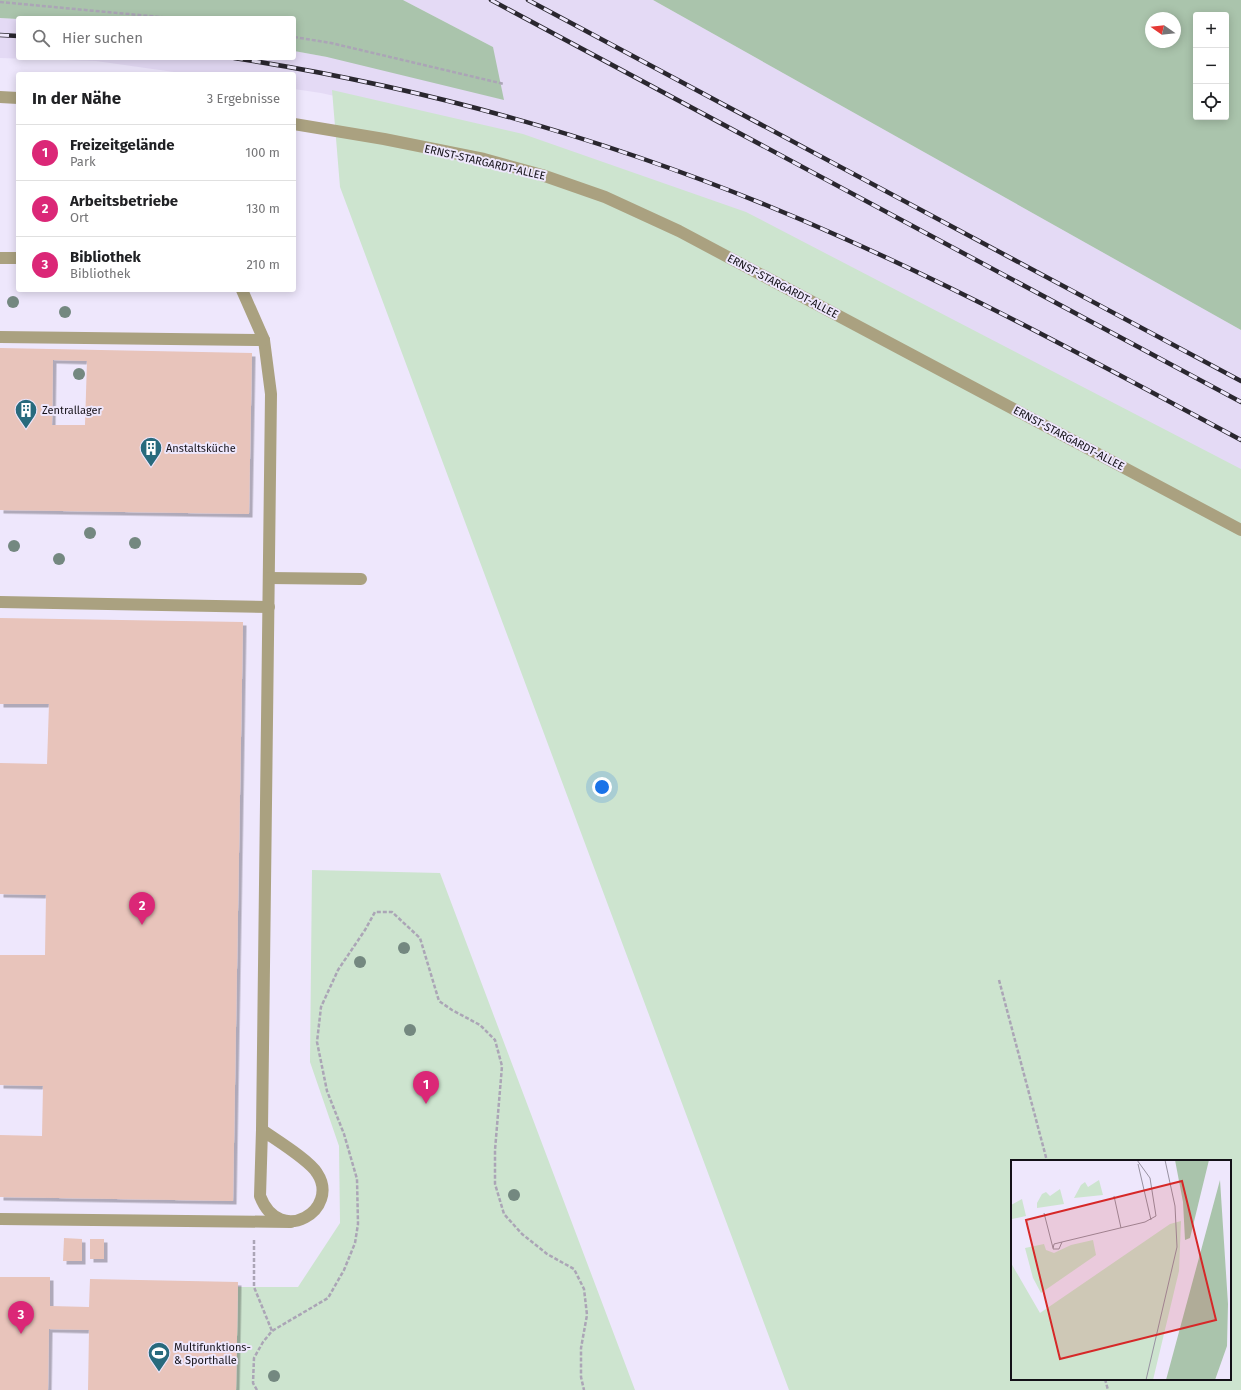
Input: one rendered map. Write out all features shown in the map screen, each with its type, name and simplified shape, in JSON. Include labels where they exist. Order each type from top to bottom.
[{"type":"street","points":[[0,97],[16,98]]},
{"type":"street","name":"ERNST-STARGARDT-ALLEE","points":[[296,124],[384,139],[484,159],[542,175],[606,197],[679,231],[1241,530]]},
{"type":"street","points":[[0,258],[16,258]]},
{"type":"street","points":[[243,292],[264,340],[271,394],[260,1196],[264,1206],[271,1214],[280,1220],[291,1222]]},
{"type":"street","points":[[0,337],[264,340]]},
{"type":"street","points":[[269,578],[361,579]]},
{"type":"street","points":[[0,602],[268,608]]},
{"type":"street","points":[[0,1219],[291,1222],[302,1220],[311,1214],[318,1206],[322,1195],[322,1184],[318,1174],[311,1165],[262,1130]]},
{"type":"path","points":[[0,2],[149,16]]},
{"type":"path","points":[[296,37],[331,43],[504,84]]},
{"type":"path","points":[[257,1390],[253,1382],[254,1358],[263,1342],[272,1331],[328,1298],[344,1270],[355,1244],[358,1224],[357,1179],[344,1134],[327,1091],[317,1042],[321,1007],[338,970],[365,930],[375,912],[392,912],[420,938],[439,1001],[480,1025],[495,1040],[502,1066],[495,1150],[494,1184],[504,1214],[522,1234],[542,1250],[574,1270],[584,1289],[587,1315],[581,1348],[581,1377],[584,1390]]},
{"type":"path","points":[[999,980],[1047,1160]]},
{"type":"path","points":[[255,1221],[254,1287],[272,1331]]},
{"type":"path","points":[[1106,1380],[1108,1390]]},
{"type":"shaded area","points":[[403,0],[653,0],[1241,330],[1241,474],[513,136],[321,93],[296,89],[296,72],[174,72],[96,61],[64,60],[296,60],[296,51],[327,57],[493,47]]},
{"type":"shaded area","points":[[0,18],[16,19],[16,58],[0,58]]},
{"type":"green space","points":[[0,0],[403,0],[493,47],[504,100],[327,57],[296,51],[296,16],[16,16],[16,19],[0,18]]},
{"type":"green space","points":[[653,0],[1241,0],[1241,330]]},
{"type":"green space","points":[[332,90],[523,134],[746,212],[1241,469],[1241,1390],[789,1390],[340,187]]},
{"type":"green space","points":[[312,870],[440,873],[635,1390],[236,1390],[238,1287],[298,1287],[340,1223],[339,1146],[310,1062]]},
{"type":"building","name":"Anstaltsküche","points":[[0,348],[252,353],[249,514],[0,510]],"holes":[[[53,360],[87,361],[85,425],[52,425]]]},
{"type":"building","points":[[0,618],[243,622],[233,1201],[0,1197],[0,1135],[42,1136],[43,1086],[0,1085],[0,955],[45,955],[46,895],[0,894],[0,763],[47,764],[49,704],[0,704]]},
{"type":"building","points":[[64,1238],[82,1239],[82,1261],[63,1261]]},
{"type":"building","points":[[90,1239],[104,1239],[104,1259],[90,1259]]},
{"type":"building","points":[[0,1277],[50,1277],[50,1306],[89,1307],[90,1279],[238,1282],[236,1390],[88,1390],[89,1330],[49,1329],[48,1390],[0,1390]]},
{"type":"railway","points":[[491,0],[1241,402]]},
{"type":"railway","points":[[528,0],[1241,381]]},
{"type":"railway","points":[[0,35],[16,36]]},
{"type":"railway","points":[[246,60],[313,71],[390,87],[468,106],[544,127],[620,151],[696,178],[843,238],[944,285],[1044,335],[1241,440]]},
{"type":"place","name":"Zentrallager","points":[[26,430]]},
{"type":"place","name":"Anstaltsküche","points":[[151,468]]},
{"type":"place","name":"Arbeitsbetriebe","points":[[142,925]]},
{"type":"place","name":"Freizeitgelände","points":[[426,1104]]},
{"type":"place","name":"Bibliothek","points":[[21,1334]]},
{"type":"place","name":"Multifunktions- & Sporthalle","points":[[159,1372]]}]
